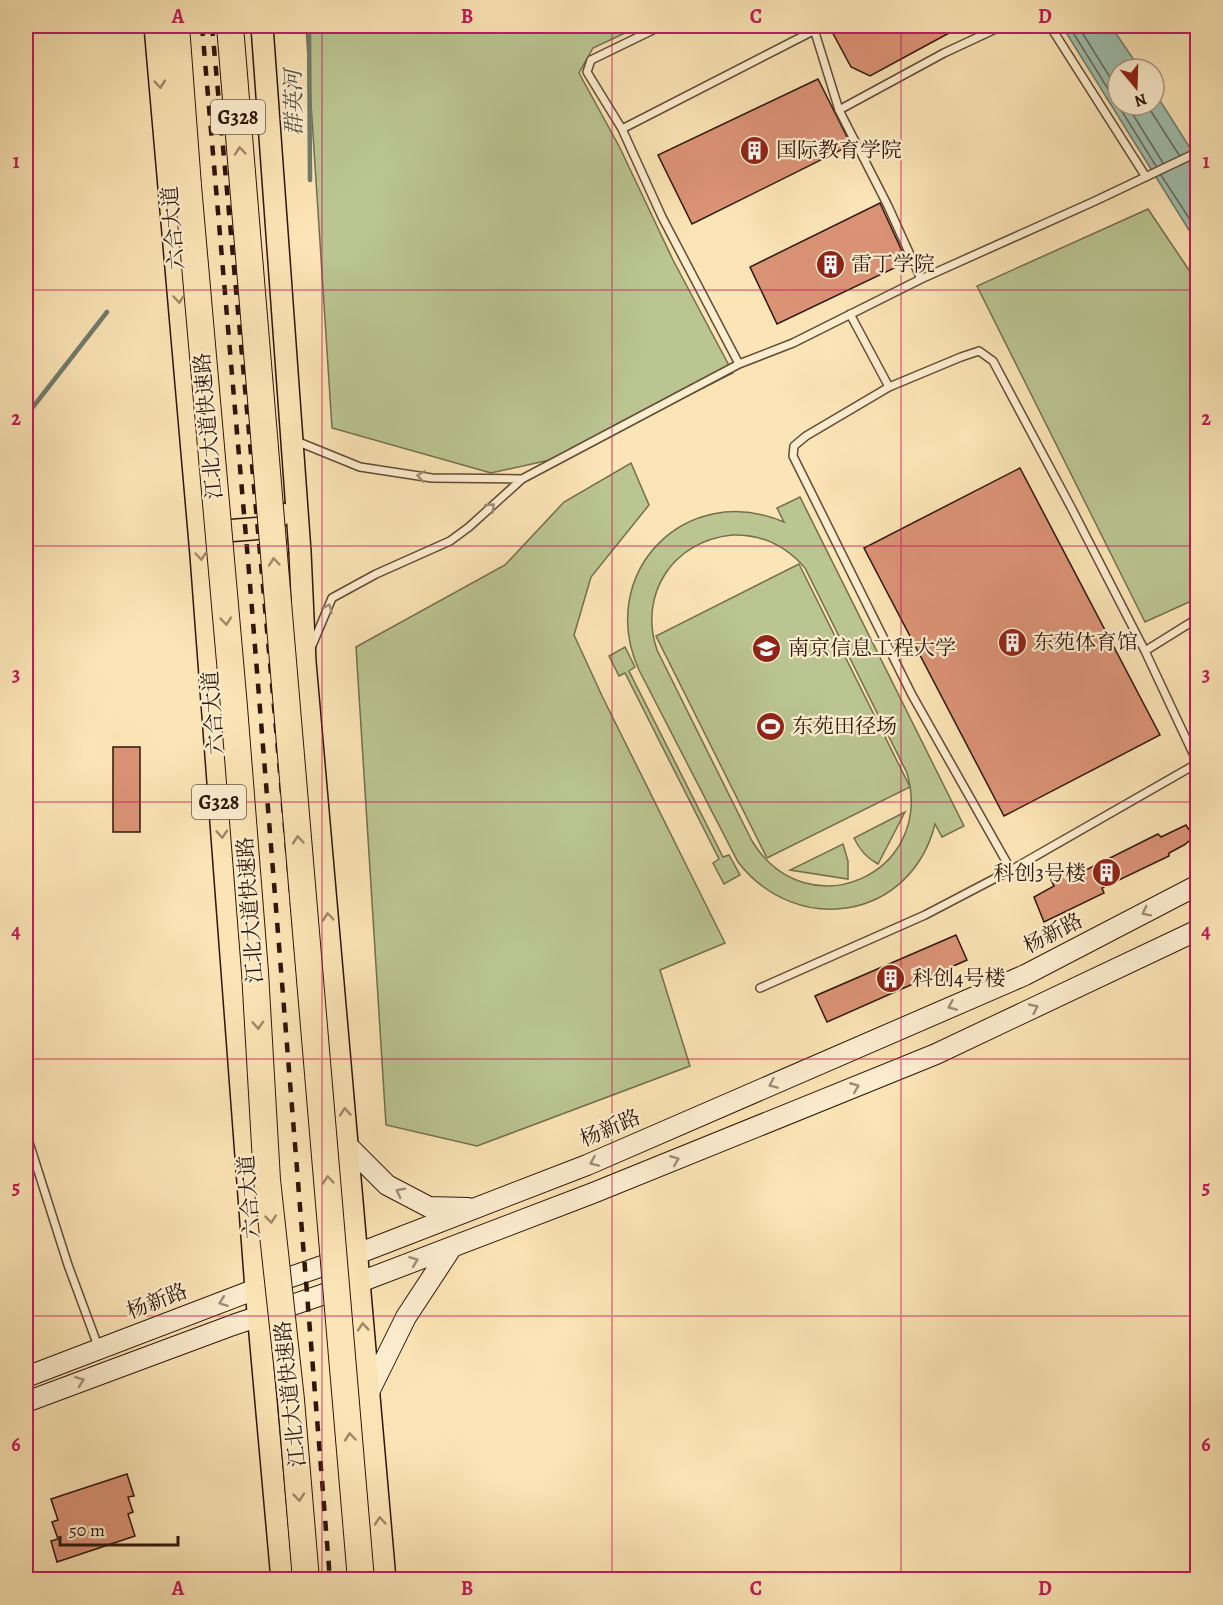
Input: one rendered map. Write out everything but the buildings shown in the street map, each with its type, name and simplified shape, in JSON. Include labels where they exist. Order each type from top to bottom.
[{"type":"highway","name":"江北大道快速路","points":[[176,26],[255,972],[267,1180],[291,1400],[306,1580]]},
{"type":"highway","name":"G328","points":[[230,26],[272,547],[361,1580]]},
{"type":"main road","name":"六合大道","points":[[155,26],[197,512],[256,1289],[282,1580]]},
{"type":"main road","name":"G328","points":[[262,26],[292,439],[305,662],[385,1580]]},
{"type":"main road","points":[[197,512],[225,531],[245,530],[264,528],[296,503]]},
{"type":"main road","name":"杨新路","points":[[26,1377],[256,1289],[357,1254],[587,1165],[1025,975],[1197,885]]},
{"type":"main road","points":[[26,1402],[260,1316],[360,1282],[593,1193],[936,1054],[1197,930]]},
{"type":"main road","points":[[348,1146],[387,1185],[429,1207],[476,1208]]},
{"type":"main road","points":[[368,1394],[406,1317],[452,1247]]},
{"type":"lane","points":[[661,26],[591,60],[587,72],[622,129],[662,217],[739,364]]},
{"type":"lane","points":[[839,110],[935,58],[1002,26]]},
{"type":"lane","points":[[1050,26],[1146,177]]},
{"type":"lane","points":[[622,129],[814,28],[839,110],[888,206],[921,279]]},
{"type":"lane","points":[[305,662],[332,597],[376,574],[450,541],[522,479],[739,364],[793,343],[921,279],[1197,152]]},
{"type":"lane","points":[[850,314],[889,387]]},
{"type":"lane","points":[[760,988],[925,915],[1011,870],[1197,763],[1145,651],[1072,508],[993,361],[979,351],[889,387],[806,436],[794,446],[793,456],[912,695],[1011,870]]},
{"type":"lane","points":[[292,439],[360,467],[432,478],[522,479]]},
{"type":"lane","points":[[1145,651],[1197,618]]},
{"type":"lane","points":[[26,1133],[68,1265],[99,1349]]},
{"type":"green space","points":[[306,26],[640,26],[593,48],[579,73],[619,146],[673,260],[733,373],[568,456],[491,473],[332,428]]},
{"type":"green space","points":[[1148,209],[1197,282],[1198,598],[1145,622],[977,286]]},
{"type":"green space","points":[[631,463],[649,505],[591,577],[574,635],[725,943],[660,970],[690,1066],[477,1146],[386,1125],[356,647],[505,565],[564,502]]},
{"type":"green space","points":[[800,497],[964,826],[942,837],[935,824],[922,856],[902,881],[878,898],[850,908],[820,909],[790,902],[762,886],[738,862],[639,670],[629,634],[629,600],[640,569],[658,544],[683,525],[714,514],[748,512],[784,522],[777,508]],"holes":[[[743,535],[772,543],[790,553],[805,568],[907,773],[911,809],[903,839],[885,863],[861,879],[833,886],[804,883],[776,868],[752,841],[657,650],[652,629],[652,609],[665,574],[677,559],[693,548],[711,539]]]},
{"type":"green space","points":[[799,564],[910,787],[767,858],[656,636]]},
{"type":"green space","points":[[625,647],[635,667],[629,671],[723,857],[729,855],[740,875],[724,884],[713,863],[719,859],[625,673],[619,676],[609,656]]},
{"type":"green space","points":[[905,812],[878,864],[870,859],[854,838]]},
{"type":"green space","points":[[843,844],[848,861],[848,879],[790,870]]},
{"type":"water","points":[[1062,26],[1111,26],[1132,57],[1106,57],[1106,97]]},
{"type":"water","points":[[1166,110],[1197,159],[1197,243],[1119,117],[1166,117]]},
{"type":"waterway","name":"群英河","points":[[309,26],[310,180]]},
{"type":"waterway","name":"群英河","points":[[26,416],[107,312]]},
{"type":"railway","points":[[202,26],[249,572],[330,1580]]},
{"type":"railway","points":[[212,26],[352,1580]]},
{"type":"place","name":"国际教育学院","points":[[755,150]]},
{"type":"place","name":"雷丁学院","points":[[830,264]]},
{"type":"place","name":"东苑体育馆","points":[[1012,642]]},
{"type":"place","name":"南京信息工程大学","points":[[767,648]]},
{"type":"place","name":"东苑田径场","points":[[771,726]]},
{"type":"place","name":"科创3号楼","points":[[1107,873]]},
{"type":"place","name":"科创4号楼","points":[[891,978]]}]
